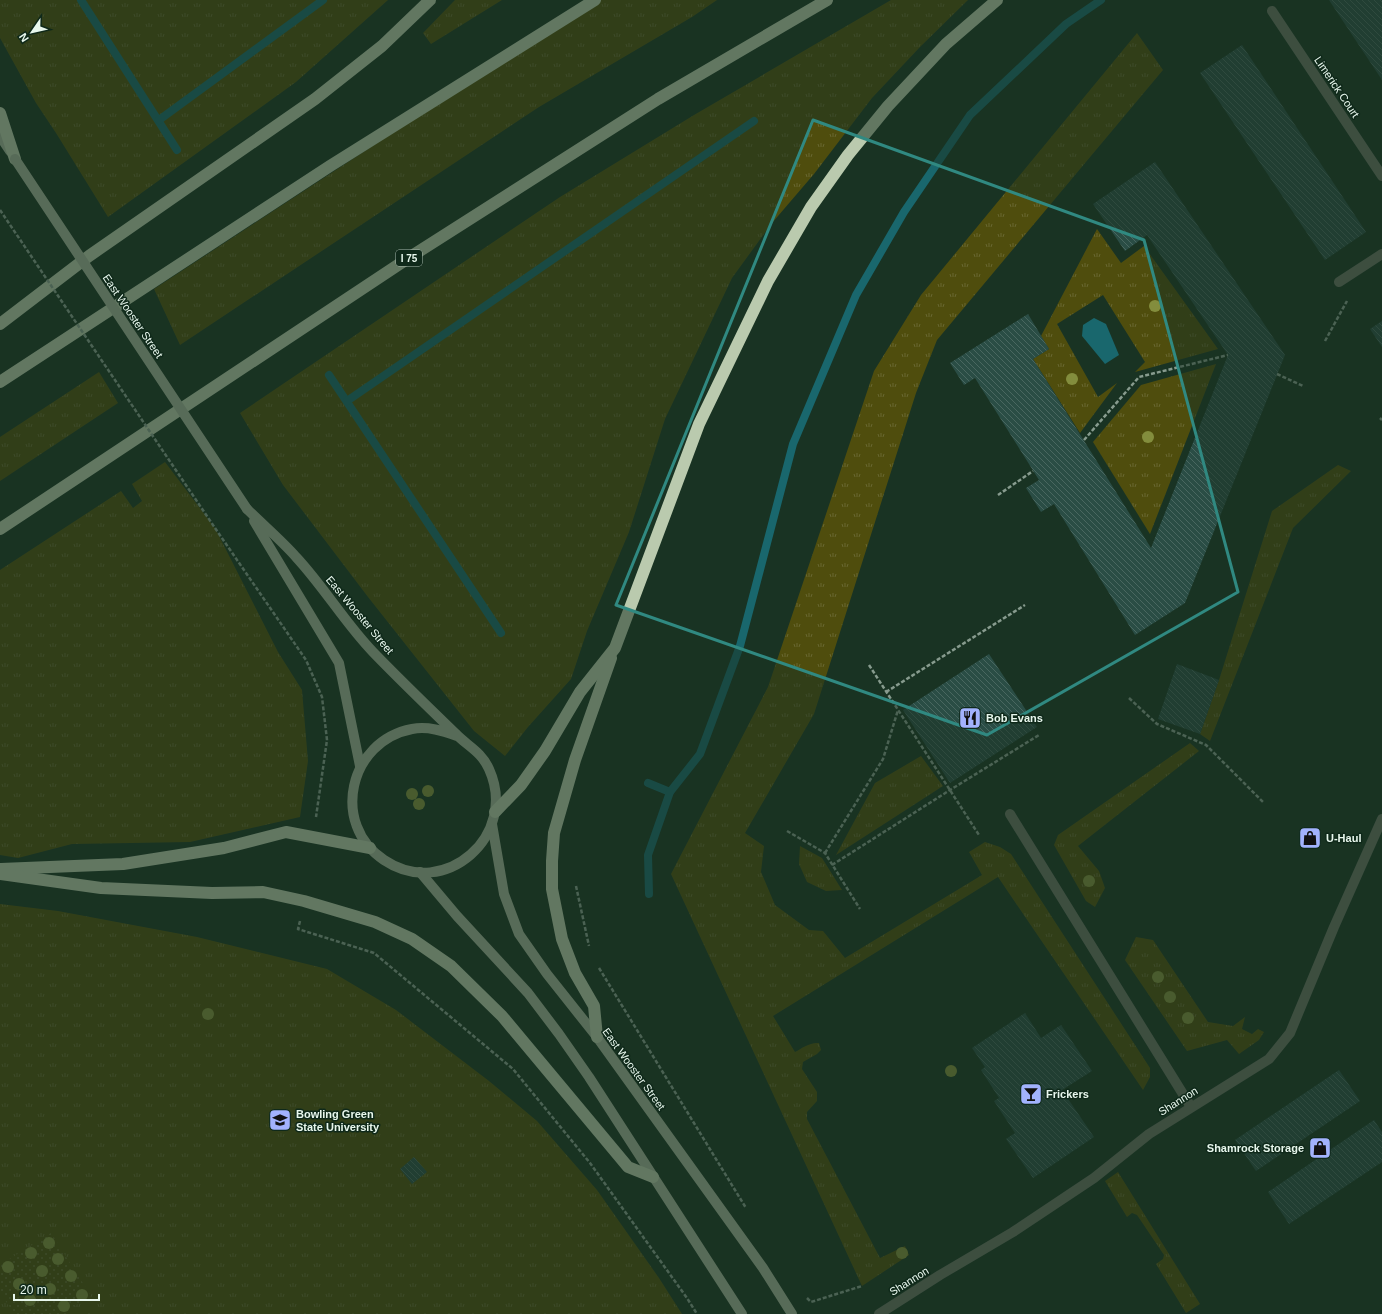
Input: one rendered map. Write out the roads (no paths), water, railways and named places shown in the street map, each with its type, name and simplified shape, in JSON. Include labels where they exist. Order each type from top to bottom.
[{"type":"highway","points":[[0,324],[89,256],[315,99],[382,46],[430,0]]},
{"type":"highway","points":[[0,382],[330,166],[595,0]]},
{"type":"highway","name":"I 75","points":[[0,529],[413,255],[658,99],[827,0]]},
{"type":"highway","points":[[596,1037],[594,1006],[575,973],[562,939],[552,890],[554,833],[575,760],[615,648],[699,424],[775,267],[811,207],[848,155],[888,106],[946,44],[997,0]]},
{"type":"highway","points":[[0,113],[15,159]]},
{"type":"highway","points":[[494,817],[521,784],[544,751],[580,692],[615,648]]},
{"type":"highway","points":[[0,869],[123,864],[224,848],[286,832],[370,848]]},
{"type":"highway","points":[[0,874],[101,888],[212,893],[263,892],[304,901],[375,922],[412,939],[451,966],[502,1016],[628,1168],[653,1177]]},
{"type":"main road","name":"East Wooster Street","points":[[0,136],[247,509],[339,663],[360,766]]},
{"type":"main road","name":"East Wooster Street","points":[[247,509],[296,556],[372,651],[457,736],[475,749],[488,768],[496,789],[494,817],[504,894],[519,934],[547,974],[596,1037],[763,1268],[792,1314]]},
{"type":"main road","name":"East Wooster Street","points":[[457,736],[436,728],[413,728],[392,735],[373,748],[360,766],[353,787],[352,809],[358,830],[370,848],[385,860],[402,869],[420,872],[441,870],[461,863],[477,850],[489,832],[494,817]]},
{"type":"main road","points":[[420,872],[457,916],[528,993],[589,1077],[742,1314]]},
{"type":"lane","name":"Limerick Court","points":[[1272,11],[1382,176]]},
{"type":"lane","points":[[1339,282],[1382,254]]},
{"type":"lane","points":[[1010,814],[1191,1107]]},
{"type":"lane","name":"Shannon","points":[[880,1314],[1019,1228],[1094,1178],[1149,1134],[1269,1058],[1290,1033],[1334,927],[1382,819]]},
{"type":"water","points":[[1094,318],[1106,324],[1119,355],[1105,364],[1082,336],[1083,325]]},
{"type":"waterway","points":[[81,0],[177,150]]},
{"type":"waterway","points":[[159,120],[323,0]]},
{"type":"waterway","points":[[649,894],[648,855],[670,792],[700,754],[740,646],[793,444],[856,295],[904,212],[970,115],[1066,24],[1101,0]]},
{"type":"waterway","points":[[347,401],[754,121]]},
{"type":"waterway","points":[[329,375],[501,633]]},
{"type":"waterway","points":[[648,783],[670,792]]},
{"type":"place","name":"Bob Evans","points":[[970,718]]},
{"type":"place","name":"U-Haul","points":[[1310,838]]},
{"type":"place","name":"Frickers","points":[[1031,1094]]},
{"type":"place","name":"Bowling Green State University","points":[[280,1120]]},
{"type":"place","name":"Shamrock Storage","points":[[1320,1148]]}]
